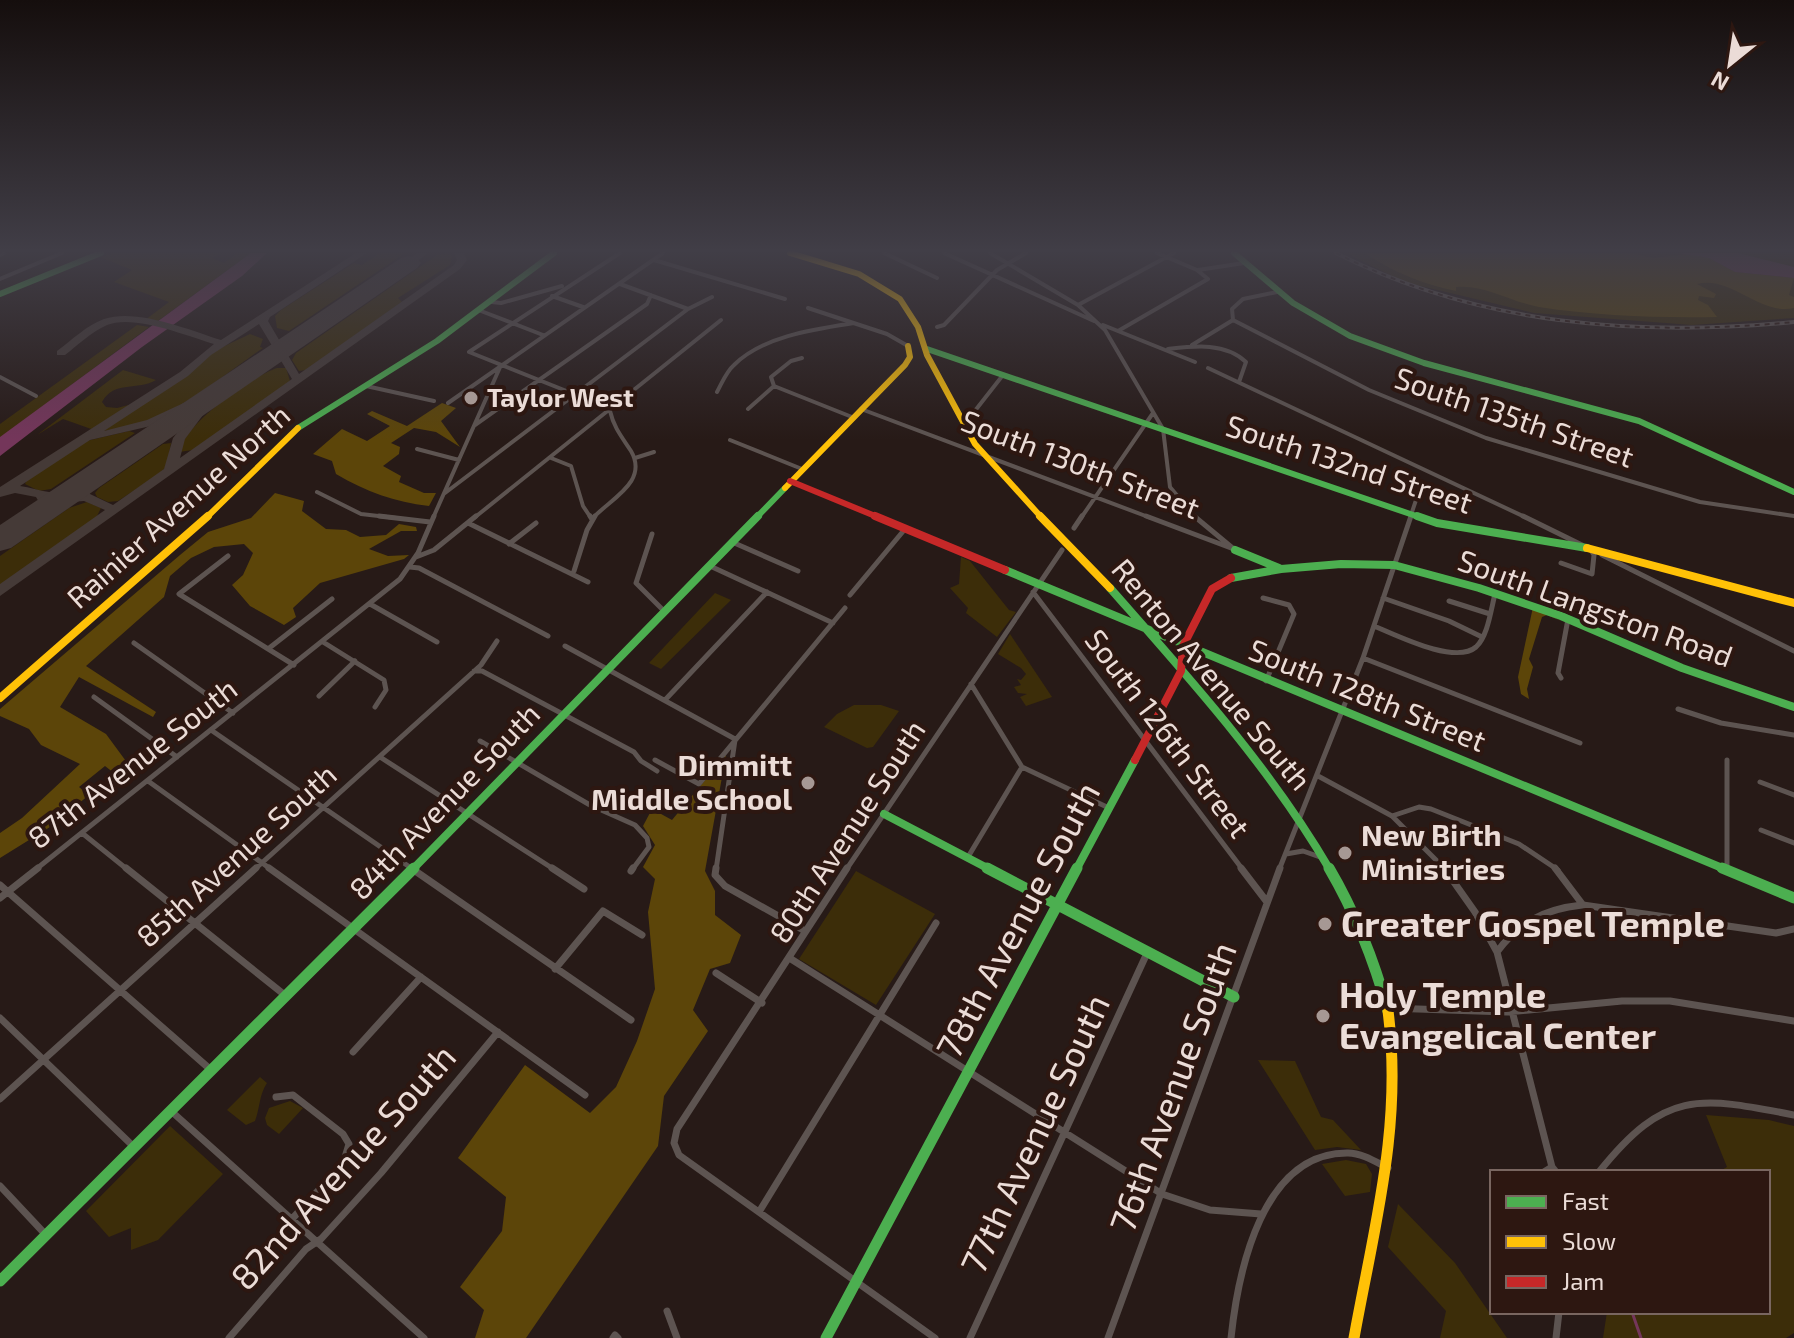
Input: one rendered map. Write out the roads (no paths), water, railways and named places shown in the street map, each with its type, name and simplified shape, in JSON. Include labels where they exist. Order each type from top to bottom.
[{"type":"street","name":"Rainier Avenue North","points":[[0,698],[178,545],[286,437],[474,315]]},
{"type":"street","points":[[492,315],[544,336]]},
{"type":"street","points":[[523,315],[469,352],[575,395]]},
{"type":"street","points":[[448,403],[573,315]]},
{"type":"street","points":[[474,426],[631,315]]},
{"type":"street","points":[[444,493],[680,315]]},
{"type":"street","points":[[831,315],[898,339],[908,346]]},
{"type":"street","name":"Renton Avenue South","points":[[910,315],[927,349],[932,352],[932,360],[958,417],[981,453],[1148,631],[1266,772],[1298,819],[1364,938],[1388,1008],[1397,1063],[1396,1121],[1354,1338]]},
{"type":"street","points":[[937,327],[954,315]]},
{"type":"street","points":[[1082,315],[1195,362]]},
{"type":"street","points":[[1091,315],[1101,324],[1163,429],[1170,487],[1191,514],[1235,550]]},
{"type":"street","points":[[1117,332],[1145,315]]},
{"type":"street","points":[[1192,345],[1233,320],[1233,315]]},
{"type":"street","points":[[1315,315],[1352,337],[1411,361],[1644,422],[1794,490]]},
{"type":"street","points":[[415,557],[429,553],[468,523],[721,320]]},
{"type":"street","name":"South 135th Street","points":[[1233,320],[1369,390],[1486,438],[1700,502],[1794,516]]},
{"type":"street","points":[[717,392],[731,366],[745,356],[814,329],[854,323]]},
{"type":"street","points":[[923,339],[944,354]]},
{"type":"street","points":[[1167,349],[1192,345],[1242,356],[1246,362],[1239,383]]},
{"type":"street","name":"84th Avenue South","points":[[0,1281],[355,929],[908,362],[908,346]]},
{"type":"street","name":"South 132nd Street","points":[[927,349],[1411,515],[1452,527],[1590,549],[1794,651]]},
{"type":"street","points":[[802,358],[791,361],[771,377],[774,386],[852,417]]},
{"type":"street","name":"87th Avenue South","points":[[0,898],[400,579],[415,557],[501,365]]},
{"type":"street","points":[[1208,368],[1438,474],[1590,549],[1711,578],[1794,603]]},
{"type":"street","points":[[974,412],[1003,375]]},
{"type":"street","points":[[0,377],[36,396]]},
{"type":"street","points":[[365,385],[434,401]]},
{"type":"street","points":[[748,409],[774,386]]},
{"type":"street","name":"South 130th Street","points":[[861,409],[1281,569]]},
{"type":"street","points":[[574,571],[592,519],[631,483],[635,472],[635,458],[615,432],[610,410]]},
{"type":"street","points":[[1074,528],[1153,412]]},
{"type":"street","points":[[730,440],[802,469]]},
{"type":"street","points":[[417,449],[459,460]]},
{"type":"street","points":[[635,458],[654,452]]},
{"type":"street","points":[[551,458],[571,466],[583,506],[592,519]]},
{"type":"street","name":"South 128th Street","points":[[790,481],[906,528],[1035,587],[1108,614],[1794,898]]},
{"type":"street","name":"76th Avenue South","points":[[1108,1338],[1298,819],[1343,713],[1420,488]]},
{"type":"street","points":[[317,492],[354,512],[431,522]]},
{"type":"street","points":[[468,523],[588,582]]},
{"type":"street","points":[[509,544],[536,523]]},
{"type":"street","points":[[850,595],[906,528]]},
{"type":"street","points":[[652,534],[636,583],[664,611]]},
{"type":"street","points":[[731,542],[798,571]]},
{"type":"street","points":[[1561,563],[1592,574],[1594,555],[1590,549]]},
{"type":"street","name":"80th Avenue South","points":[[759,1212],[679,1155],[673,1140],[677,1129],[791,959],[805,931],[1062,550]]},
{"type":"street","points":[[228,556],[179,594],[294,665]]},
{"type":"street","name":"South Langston Road","points":[[1281,569],[1369,563],[1394,565],[1495,593],[1568,619],[1660,659],[1794,707]]},
{"type":"street","points":[[709,565],[833,623]]},
{"type":"street","points":[[410,567],[419,568],[548,636]]},
{"type":"street","name":"78th Avenue South","points":[[826,1338],[1181,671],[1183,646],[1207,595],[1219,583],[1281,569]]},
{"type":"street","name":"South 126th Street","points":[[1035,587],[1144,743],[1268,903]]},
{"type":"street","points":[[665,700],[767,592]]},
{"type":"street","points":[[1374,626],[1436,649],[1458,653],[1474,648],[1490,614],[1495,593]]},
{"type":"street","points":[[1263,598],[1289,605],[1294,614],[1266,681]]},
{"type":"street","points":[[1383,598],[1449,621],[1480,636]]},
{"type":"street","points":[[268,649],[332,599]]},
{"type":"street","points":[[1449,601],[1490,614]]},
{"type":"street","points":[[1108,614],[1118,610],[1122,602]]},
{"type":"street","points":[[370,604],[437,642]]},
{"type":"street","points":[[655,760],[699,784],[845,608]]},
{"type":"street","points":[[1561,678],[1558,673],[1568,619]]},
{"type":"street","name":"85th Avenue South","points":[[0,1099],[474,671],[497,641]]},
{"type":"street","points":[[323,642],[386,683],[385,694],[375,707]]},
{"type":"street","points":[[134,643],[233,713]]},
{"type":"street","points":[[565,646],[735,739]]},
{"type":"street","points":[[1363,658],[1580,743]]},
{"type":"street","points":[[319,696],[355,661]]},
{"type":"street","points":[[474,671],[482,671],[634,752],[641,761],[657,771]]},
{"type":"street","points":[[971,684],[1022,767],[1110,809]]},
{"type":"street","points":[[94,697],[177,757]]},
{"type":"street","points":[[1678,709],[1721,723],[1794,735]]},
{"type":"street","points":[[211,730],[631,1020]]},
{"type":"street","points":[[735,739],[715,875],[725,886],[805,931]]},
{"type":"street","points":[[480,741],[590,805],[623,818],[642,832],[649,843],[647,852],[631,871]]},
{"type":"street","points":[[380,757],[584,889]]},
{"type":"street","points":[[1727,760],[1727,871]]},
{"type":"street","points":[[968,857],[1022,767]]},
{"type":"street","points":[[1318,776],[1392,816],[1454,876],[1497,952],[1507,1012],[1523,1055],[1550,1170]]},
{"type":"street","points":[[148,781],[260,865],[355,929],[585,1095]]},
{"type":"street","points":[[1760,782],[1794,795]]},
{"type":"street","points":[[1392,816],[1419,807],[1431,809],[1519,844],[1557,868],[1583,905]]},
{"type":"street","points":[[884,814],[1234,997]]},
{"type":"street","points":[[1761,830],[1794,843]]},
{"type":"street","points":[[82,833],[287,997]]},
{"type":"street","points":[[1285,854],[1303,851],[1320,857]]},
{"type":"street","points":[[0,885],[212,1070]]},
{"type":"street","points":[[1497,952],[1507,936],[1540,912],[1583,905],[1776,933],[1794,929]]},
{"type":"street","points":[[555,969],[603,911],[642,935]]},
{"type":"street","points":[[935,1338],[759,1212],[936,923]]},
{"type":"street","name":"77th Avenue South","points":[[970,1338],[1148,951]]},
{"type":"street","points":[[791,959],[1162,1194],[1210,1210],[1261,1214]]},
{"type":"street","points":[[716,973],[762,1003]]},
{"type":"street","points":[[353,1052],[421,977]]},
{"type":"street","points":[[1388,1008],[1507,1012],[1622,1001],[1670,1001],[1794,1021]]},
{"type":"street","points":[[0,1018],[134,1148]]},
{"type":"street","name":"82nd Avenue South","points":[[229,1338],[306,1249],[317,1243],[381,1173],[498,1032]]},
{"type":"street","points":[[276,1097],[293,1095],[343,1134],[349,1148],[343,1164],[291,1220]]},
{"type":"street","points":[[1600,1170],[1615,1150],[1648,1118],[1683,1102],[1702,1099],[1727,1101],[1794,1115]]},
{"type":"street","points":[[171,1111],[424,1338]]},
{"type":"street","points":[[1231,1338],[1239,1284],[1261,1214],[1292,1175],[1317,1159],[1349,1153],[1389,1168]]},
{"type":"street","points":[[0,1186],[46,1235]]},
{"type":"street","points":[[667,1311],[677,1338]]},
{"type":"street","points":[[1556,1338],[1559,1314]]},
{"type":"waterway","points":[[1633,1314],[1641,1338]]},
{"type":"railway","points":[[1533,315],[1618,326],[1676,328],[1794,322]]},
{"type":"place","name":"Taylor West","points":[[471,398]]},
{"type":"place","name":"Dimmitt Middle School","points":[[808,783]]},
{"type":"place","name":"New Birth Ministries","points":[[1345,853]]},
{"type":"place","name":"Greater Gospel Temple","points":[[1325,924]]},
{"type":"place","name":"Holy Temple Evangelical Center","points":[[1323,1016]]}]
